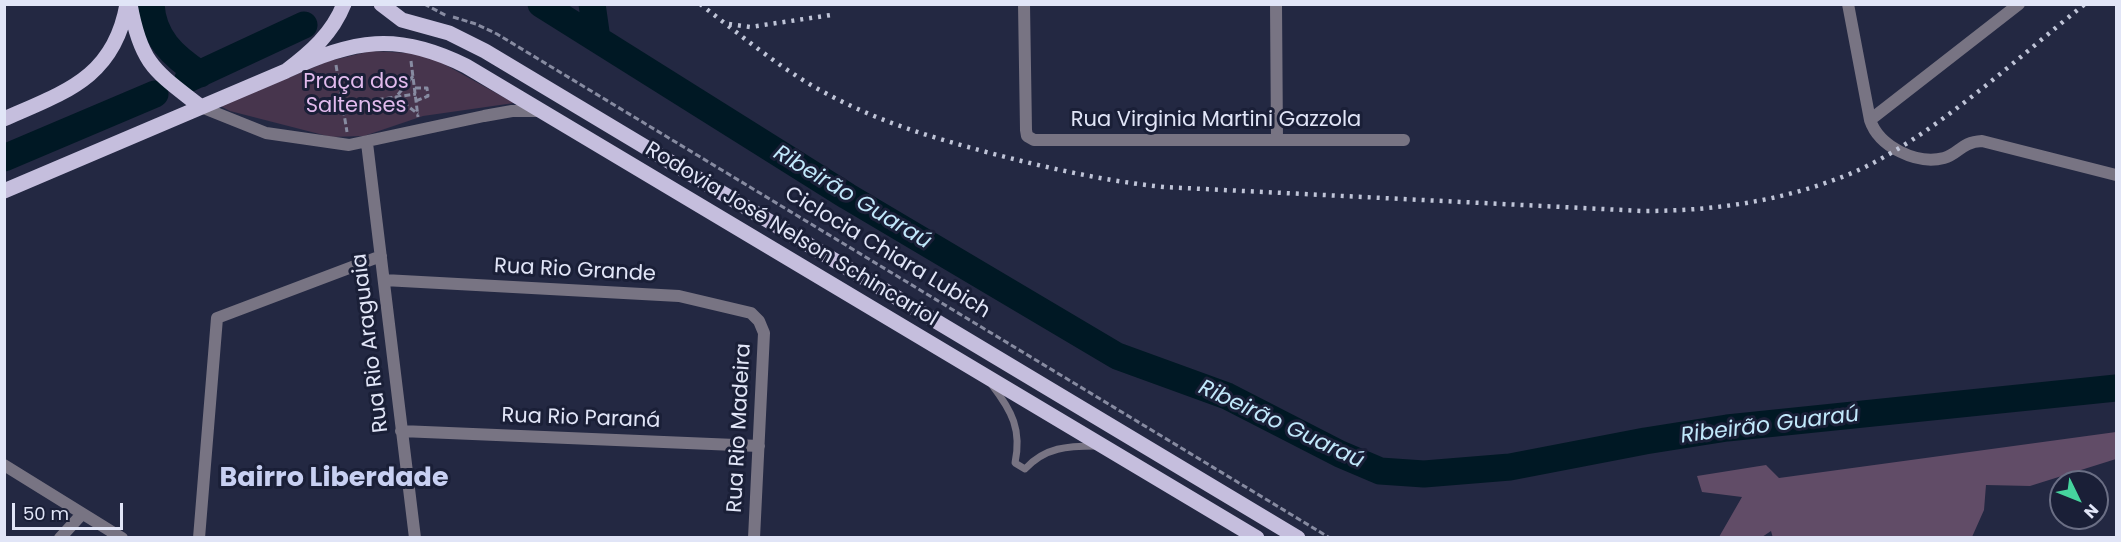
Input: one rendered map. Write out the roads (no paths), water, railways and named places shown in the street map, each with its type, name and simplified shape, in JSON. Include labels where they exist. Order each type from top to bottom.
[{"type":"main road","points":[[128,4],[137,41],[147,61],[164,78],[201,107]]},
{"type":"main road","points":[[4,119],[76,87],[96,71],[114,45],[128,4]]},
{"type":"main road","points":[[4,191],[286,70],[322,42],[338,19],[344,4]]},
{"type":"main road","name":"Rodovia José Nelson Schincariol","points":[[381,4],[402,20],[449,33],[484,51],[1298,537]]},
{"type":"main road","name":"Rodovia José Nelson Schincariol","points":[[286,70],[334,51],[381,43],[409,44],[437,51],[543,111],[1257,537]]},
{"type":"street","name":"Rua Virginia Martini Gazzola","points":[[1024,4],[1026,129],[1029,138],[1038,141],[1404,140]]},
{"type":"street","points":[[1276,4],[1277,140]]},
{"type":"street","points":[[1848,4],[1870,120],[1883,141],[1894,149],[1906,154],[1942,158],[1960,146],[1982,141],[2116,175]]},
{"type":"street","points":[[1870,120],[2019,4]]},
{"type":"street","points":[[201,107],[266,133],[350,145],[512,111],[543,111]]},
{"type":"street","name":"Rua Rio Araguaia","points":[[367,143],[415,537]]},
{"type":"street","points":[[199,537],[217,318],[381,256]]},
{"type":"street","name":"Rua Rio Grande","points":[[384,280],[679,296],[751,314],[759,321]]},
{"type":"street","name":"Rua Rio Madeira","points":[[754,537],[764,333],[759,321]]},
{"type":"street","name":"Rua Rio Paraná","points":[[401,431],[759,446]]},
{"type":"street","points":[[4,465],[122,537]]},
{"type":"street","points":[[60,537],[82,514]]},
{"type":"lane","points":[[985,376],[1015,418],[1018,435],[1015,463],[1025,469],[1037,457],[1052,450],[1103,446]]},
{"type":"waterway","points":[[151,4],[156,27],[166,45],[200,74]]},
{"type":"waterway","name":"Ribeirão Guaraú","points":[[541,4],[847,196],[1117,356],[1227,396],[1340,454],[1380,471],[1424,474],[1510,467],[1727,428],[2116,388]]},
{"type":"waterway","points":[[592,4],[597,39]]},
{"type":"waterway","name":"Ribeirão Guaraú","points":[[188,79],[304,25]]},
{"type":"waterway","name":"Ribeirão Guaraú","points":[[4,158],[155,94]]},
{"type":"railway","points":[[700,4],[780,65],[851,106],[928,135],[1055,169],[1098,178],[1164,187],[1642,211],[1696,209],[1749,202],[1801,191],[1852,173],[1882,158],[1943,119],[2085,4]]},
{"type":"railway","points":[[729,24],[750,27],[831,15]]},
{"type":"district","name":"Bairro Liberdade","points":[[334,479]]},
{"type":"park label","name":"Praça dos Saltenses","points":[[356,95]]}]
